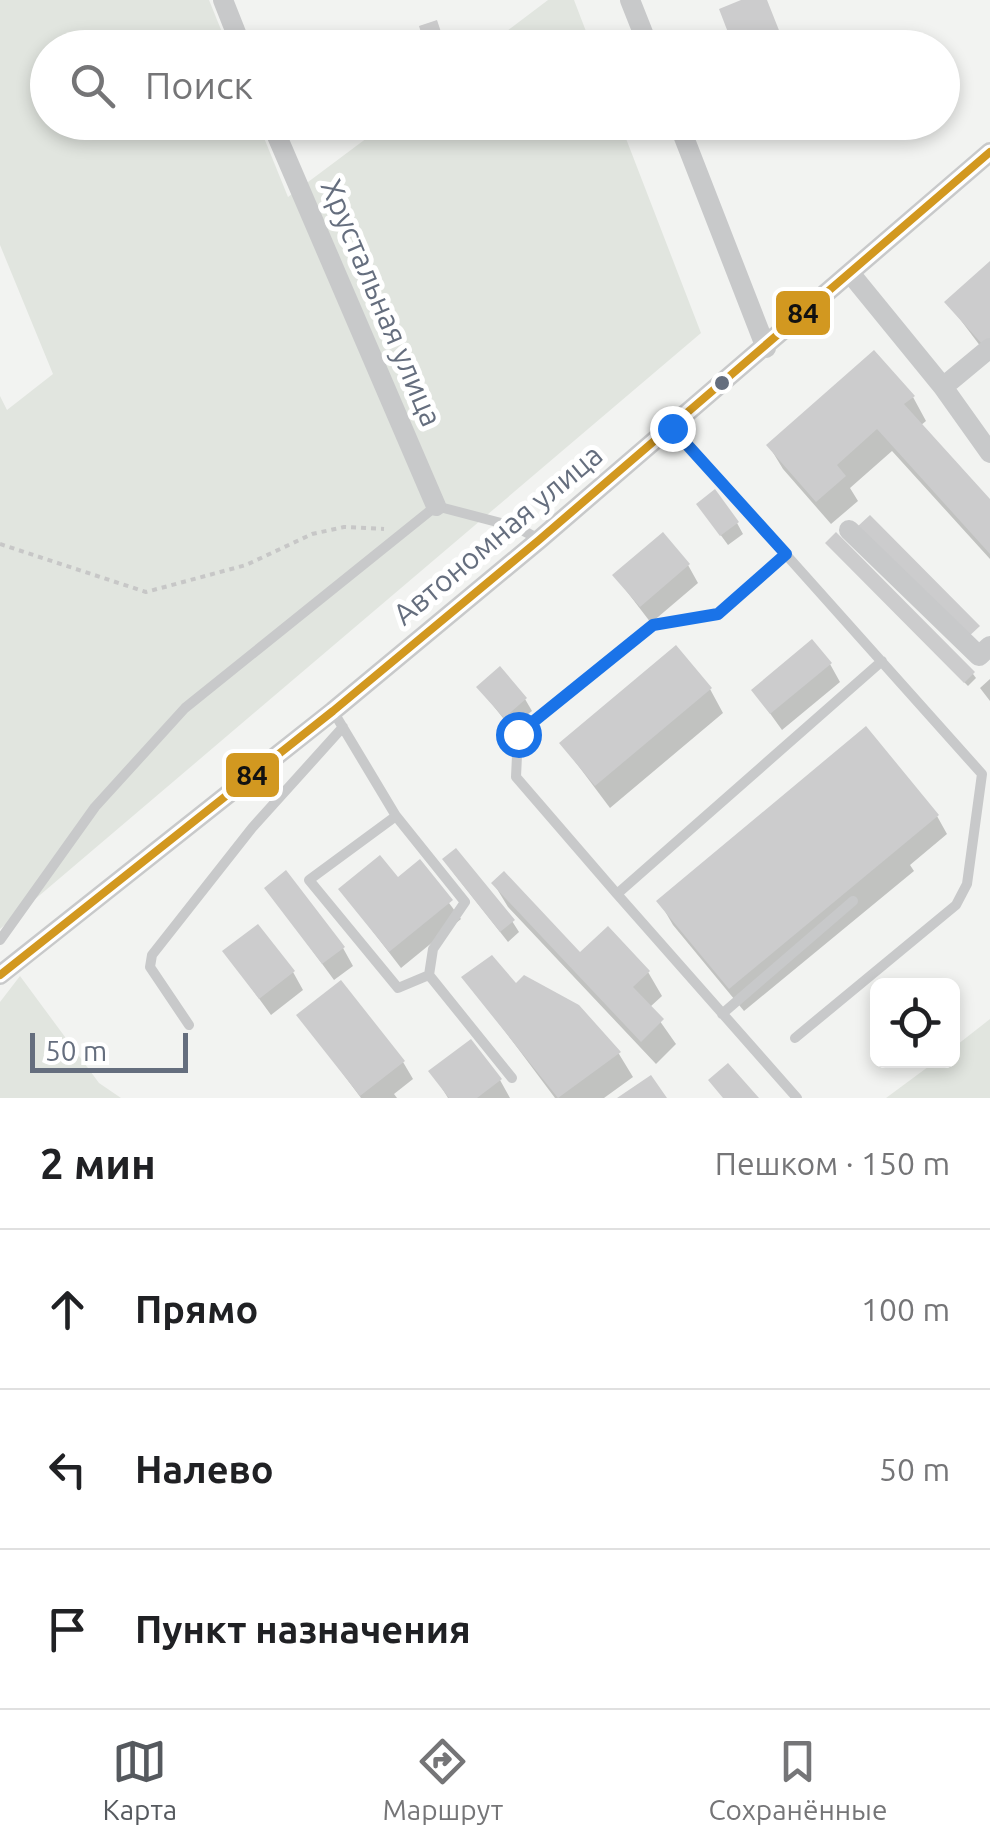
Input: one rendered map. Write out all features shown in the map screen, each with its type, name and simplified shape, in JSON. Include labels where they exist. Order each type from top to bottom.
[{"type":"street","points":[[223,0],[235,30]]},
{"type":"street","points":[[630,0],[642,30]]},
{"type":"street","name":"Хрустальная улица","points":[[279,140],[436,506]]},
{"type":"street","points":[[685,140],[766,348]]},
{"type":"street","name":"Автономная улица","points":[[0,975],[314,726],[338,719],[990,152]]},
{"type":"street","points":[[850,273],[943,387],[990,453]]},
{"type":"street","points":[[943,387],[990,348]]},
{"type":"street","points":[[849,530],[979,656],[990,646]]},
{"type":"lane","points":[[672,428],[982,774],[967,884],[956,905],[795,1038]]},
{"type":"lane","points":[[0,940],[95,807],[185,708],[436,506],[516,527],[540,540]]},
{"type":"lane","points":[[786,554],[718,614],[653,625],[518,734],[516,777],[797,1098]]},
{"type":"lane","points":[[617,894],[882,661]]},
{"type":"lane","points":[[189,1024],[150,967],[152,954],[338,719],[396,816],[465,902],[433,949],[429,974],[512,1078]]},
{"type":"lane","points":[[396,816],[309,880],[398,988],[429,974]]},
{"type":"lane","points":[[722,1014],[854,901]]},
{"type":"path","points":[[0,544],[146,592],[246,565],[312,534],[344,528],[403,532]]},
{"type":"shaded area","points":[[0,0],[209,0],[221,30],[30,30],[30,140],[265,140],[288,197],[364,140],[627,140],[701,333],[0,929],[0,396],[7,410],[53,374],[0,245]]},
{"type":"shaded area","points":[[548,0],[574,0],[585,30],[508,30]]},
{"type":"shaded area","points":[[20,976],[99,1083],[121,1098],[0,1098],[0,1002]]},
{"type":"shaded area","points":[[990,1019],[990,1098],[886,1098],[927,1068],[960,1068],[960,1043]]},
{"type":"building","points":[[741,0],[767,0],[779,30],[727,30],[719,9]]},
{"type":"building","points":[[437,20],[440,30],[420,30],[419,26]]},
{"type":"building","points":[[990,261],[990,339],[983,345],[944,302]]},
{"type":"building","points":[[874,350],[915,396],[904,404],[990,499],[990,554],[877,429],[837,465],[846,476],[816,502],[766,445]]},
{"type":"building","points":[[715,489],[739,522],[720,536],[696,504]]},
{"type":"building","points":[[870,515],[980,626],[967,638],[857,527]]},
{"type":"building","points":[[663,532],[690,564],[640,607],[612,575]]},
{"type":"building","points":[[836,532],[975,672],[964,683],[825,543]]},
{"type":"building","points":[[812,639],[832,663],[770,714],[751,690]]},
{"type":"building","points":[[676,645],[712,688],[595,786],[559,743]]},
{"type":"building","points":[[500,666],[527,698],[504,718],[476,687]]},
{"type":"building","points":[[866,726],[939,815],[729,989],[656,901]]},
{"type":"building","points":[[456,848],[515,920],[500,932],[442,859]]},
{"type":"building","points":[[380,855],[398,877],[420,859],[453,900],[389,952],[338,889]]},
{"type":"building","points":[[286,870],[345,947],[322,964],[264,888]]},
{"type":"building","points":[[504,871],[580,952],[608,926],[650,971],[633,987],[664,1019],[641,1042],[491,883]]},
{"type":"building","points":[[258,924],[295,971],[259,999],[222,951]]},
{"type":"building","points":[[492,955],[516,983],[524,975],[579,1005],[621,1052],[558,1098],[461,977]]},
{"type":"building","points":[[341,980],[405,1061],[360,1096],[296,1015]]},
{"type":"building","points":[[471,1039],[502,1079],[477,1098],[449,1098],[428,1071]]},
{"type":"building","points":[[728,1063],[759,1098],[723,1098],[708,1080]]},
{"type":"building","points":[[651,1075],[667,1098],[617,1098]]},
{"type":"transit line","name":"84","points":[[0,975],[333,711],[539,540],[990,152]]},
{"type":"route","points":[[518,734],[653,625],[718,614],[786,554],[672,428]]}]
